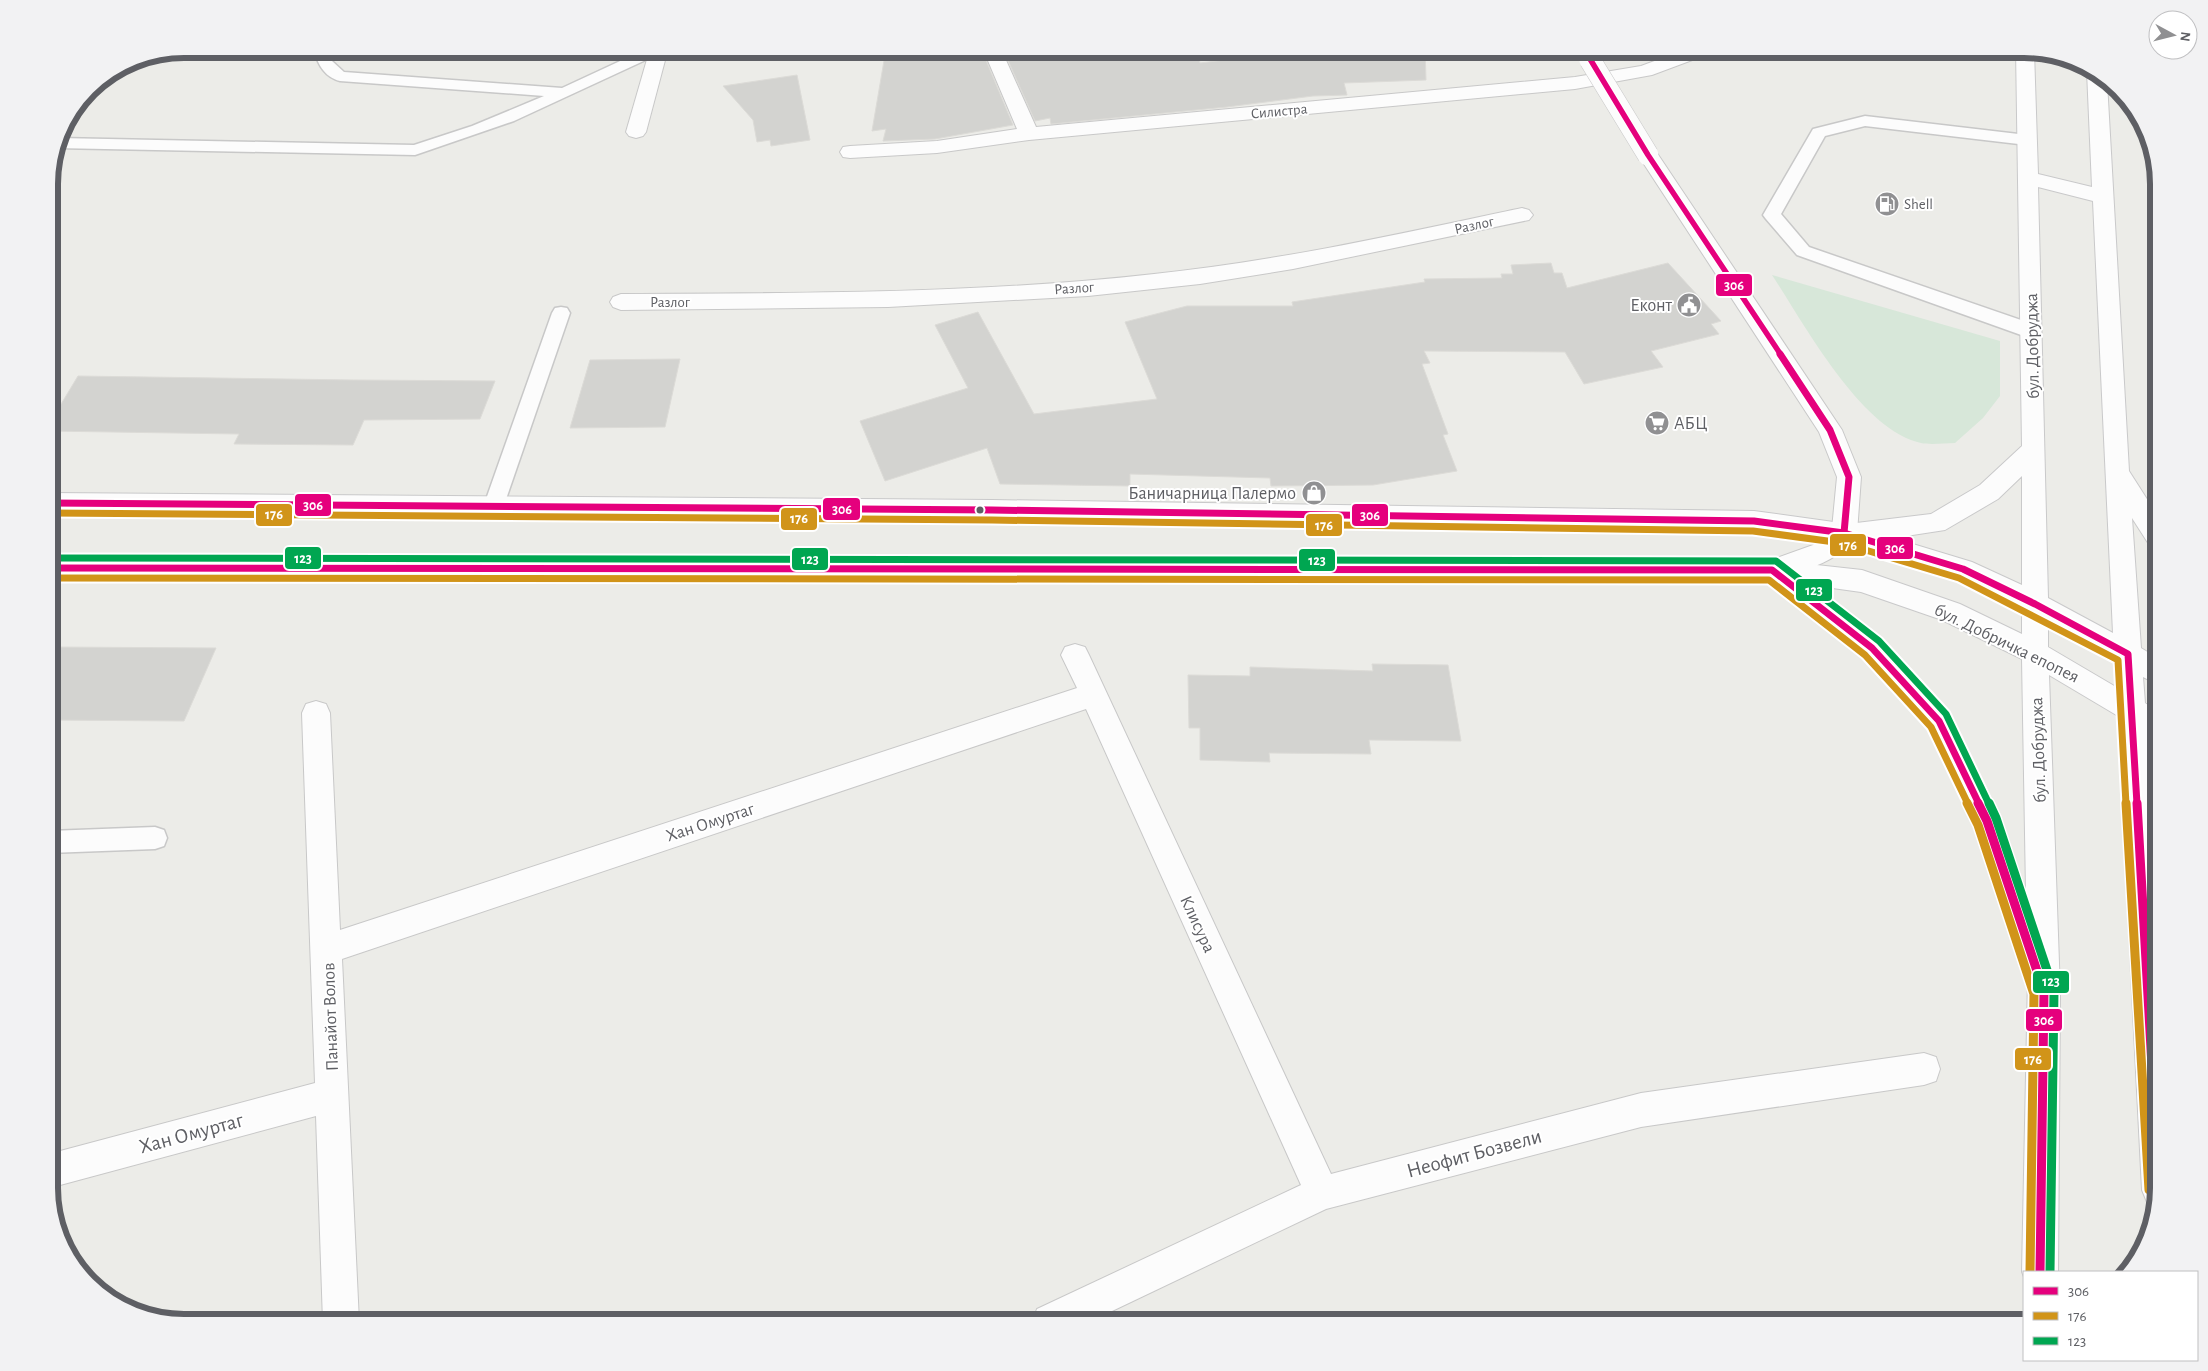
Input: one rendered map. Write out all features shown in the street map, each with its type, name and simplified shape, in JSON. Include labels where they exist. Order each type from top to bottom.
[{"type":"main road","points":[[636,132],[656,58]]},
{"type":"main road","points":[[996,58],[1029,134]]},
{"type":"main road","points":[[1589,58],[1648,155],[1830,430],[1849,477],[1844,533]]},
{"type":"main road","name":"Силистра","points":[[850,152],[937,147],[1029,134],[1575,84],[1645,71],[1680,58]]},
{"type":"main road","name":"бул. Добруджа","points":[[2024,58],[2044,992],[2040,1271]]},
{"type":"main road","points":[[2098,81],[2131,708],[2150,974]]},
{"type":"main road","points":[[2028,178],[2104,197]]},
{"type":"main road","name":"Разлог","points":[[621,302],[902,299],[1154,282],[1306,260],[1522,215]]},
{"type":"main road","points":[[1772,570],[1822,552],[1844,533],[1936,523],[1989,492],[2034,449]]},
{"type":"main road","points":[[2118,473],[2150,525]]},
{"type":"main road","points":[[58,502],[494,505],[1754,521],[1844,533],[1963,570],[2035,604],[2150,667]]},
{"type":"main road","name":"бул. Добричка епопея","points":[[58,568],[1772,570],[1862,581],[1950,612],[2036,653],[2150,720]]},
{"type":"main road","points":[[1772,570],[1872,648],[1939,721],[1987,821],[2044,992]]},
{"type":"main road","name":"Клисура","points":[[1075,655],[1322,1193]]},
{"type":"main road","name":"Хан Омуртаг","points":[[327,949],[1092,694]]},
{"type":"main road","name":"Панайот Волов","points":[[316,713],[341,1314]]},
{"type":"main road","name":"Неофит Бозвели","points":[[1067,1314],[1322,1193],[1641,1110],[1924,1069]]},
{"type":"main road","name":"Хан Омуртаг","points":[[58,1169],[333,1095]]},
{"type":"lane","points":[[324,58],[325,63],[340,76],[564,93]]},
{"type":"lane","points":[[64,143],[416,150],[446,142],[564,93],[639,58]]},
{"type":"lane","points":[[2027,140],[1865,121],[1818,133],[1772,215],[1803,251],[2031,331]]},
{"type":"lane","points":[[494,505],[561,313]]},
{"type":"lane","points":[[58,842],[155,838]]},
{"type":"green space","points":[[1772,275],[2000,341],[2000,396],[1983,418],[1955,443],[1921,443],[1899,434],[1877,418],[1836,373]]},
{"type":"building","points":[[884,58],[985,58],[1013,125],[935,139],[883,141],[886,129],[872,131]]},
{"type":"building","points":[[1007,58],[1199,58],[1200,63],[1242,58],[1425,58],[1426,80],[1344,83],[1347,95],[1313,96],[1227,107],[1051,124],[1050,118],[1035,121]]},
{"type":"building","points":[[797,75],[810,140],[771,146],[770,140],[757,142],[753,120],[723,86]]},
{"type":"building","points":[[1551,263],[1554,273],[1562,273],[1567,288],[1668,263],[1721,321],[1711,324],[1719,334],[1651,351],[1663,367],[1584,384],[1565,352],[1424,351],[1430,363],[1422,364],[1448,434],[1443,435],[1457,471],[1373,485],[1271,486],[1270,478],[1130,474],[1130,486],[1000,484],[987,448],[885,481],[860,421],[968,388],[935,325],[978,312],[1034,414],[1157,399],[1125,322],[1187,306],[1293,306],[1292,302],[1425,282],[1424,279],[1502,278],[1501,274],[1513,274],[1511,265]]},
{"type":"building","points":[[680,359],[665,427],[570,428],[590,360]]},
{"type":"building","points":[[78,376],[495,381],[480,419],[364,420],[353,445],[234,444],[239,434],[58,431],[58,409]]},
{"type":"building","points":[[58,647],[216,648],[184,721],[58,720]]},
{"type":"building","points":[[1372,664],[1448,665],[1461,741],[1369,740],[1371,754],[1269,753],[1270,762],[1200,760],[1200,728],[1189,728],[1188,675],[1250,676],[1250,667],[1373,671]]},
{"type":"transit line","name":"306","points":[[1589,58],[1648,155],[1830,430],[1849,477],[1844,533]]},
{"type":"transit line","name":"306","points":[[58,503],[992,510],[1754,521],[1844,533],[1963,569],[2035,604],[2128,654],[2150,1034]]},
{"type":"transit line","name":"176","points":[[58,513],[992,520],[1753,531],[1842,543],[1959,578],[2118,660],[2149,1190]]},
{"type":"transit line","name":"123","points":[[58,558],[1776,561],[1879,641],[1946,714],[1996,818],[2054,991],[2050,1271]]},
{"type":"transit line","name":"306","points":[[58,568],[1772,570],[1872,648],[1939,721],[1987,821],[2044,992],[2040,1271]]},
{"type":"transit line","name":"176","points":[[58,578],[1769,580],[1865,655],[1931,727],[1978,825],[2034,994],[2030,1271]]},
{"type":"place","name":"Shell","points":[[1887,204]]},
{"type":"place","name":"Еконт","points":[[1689,305]]},
{"type":"place","name":"АБЦ","points":[[1657,423]]},
{"type":"place","name":"Баничарница Палермо","points":[[1314,493]]}]
